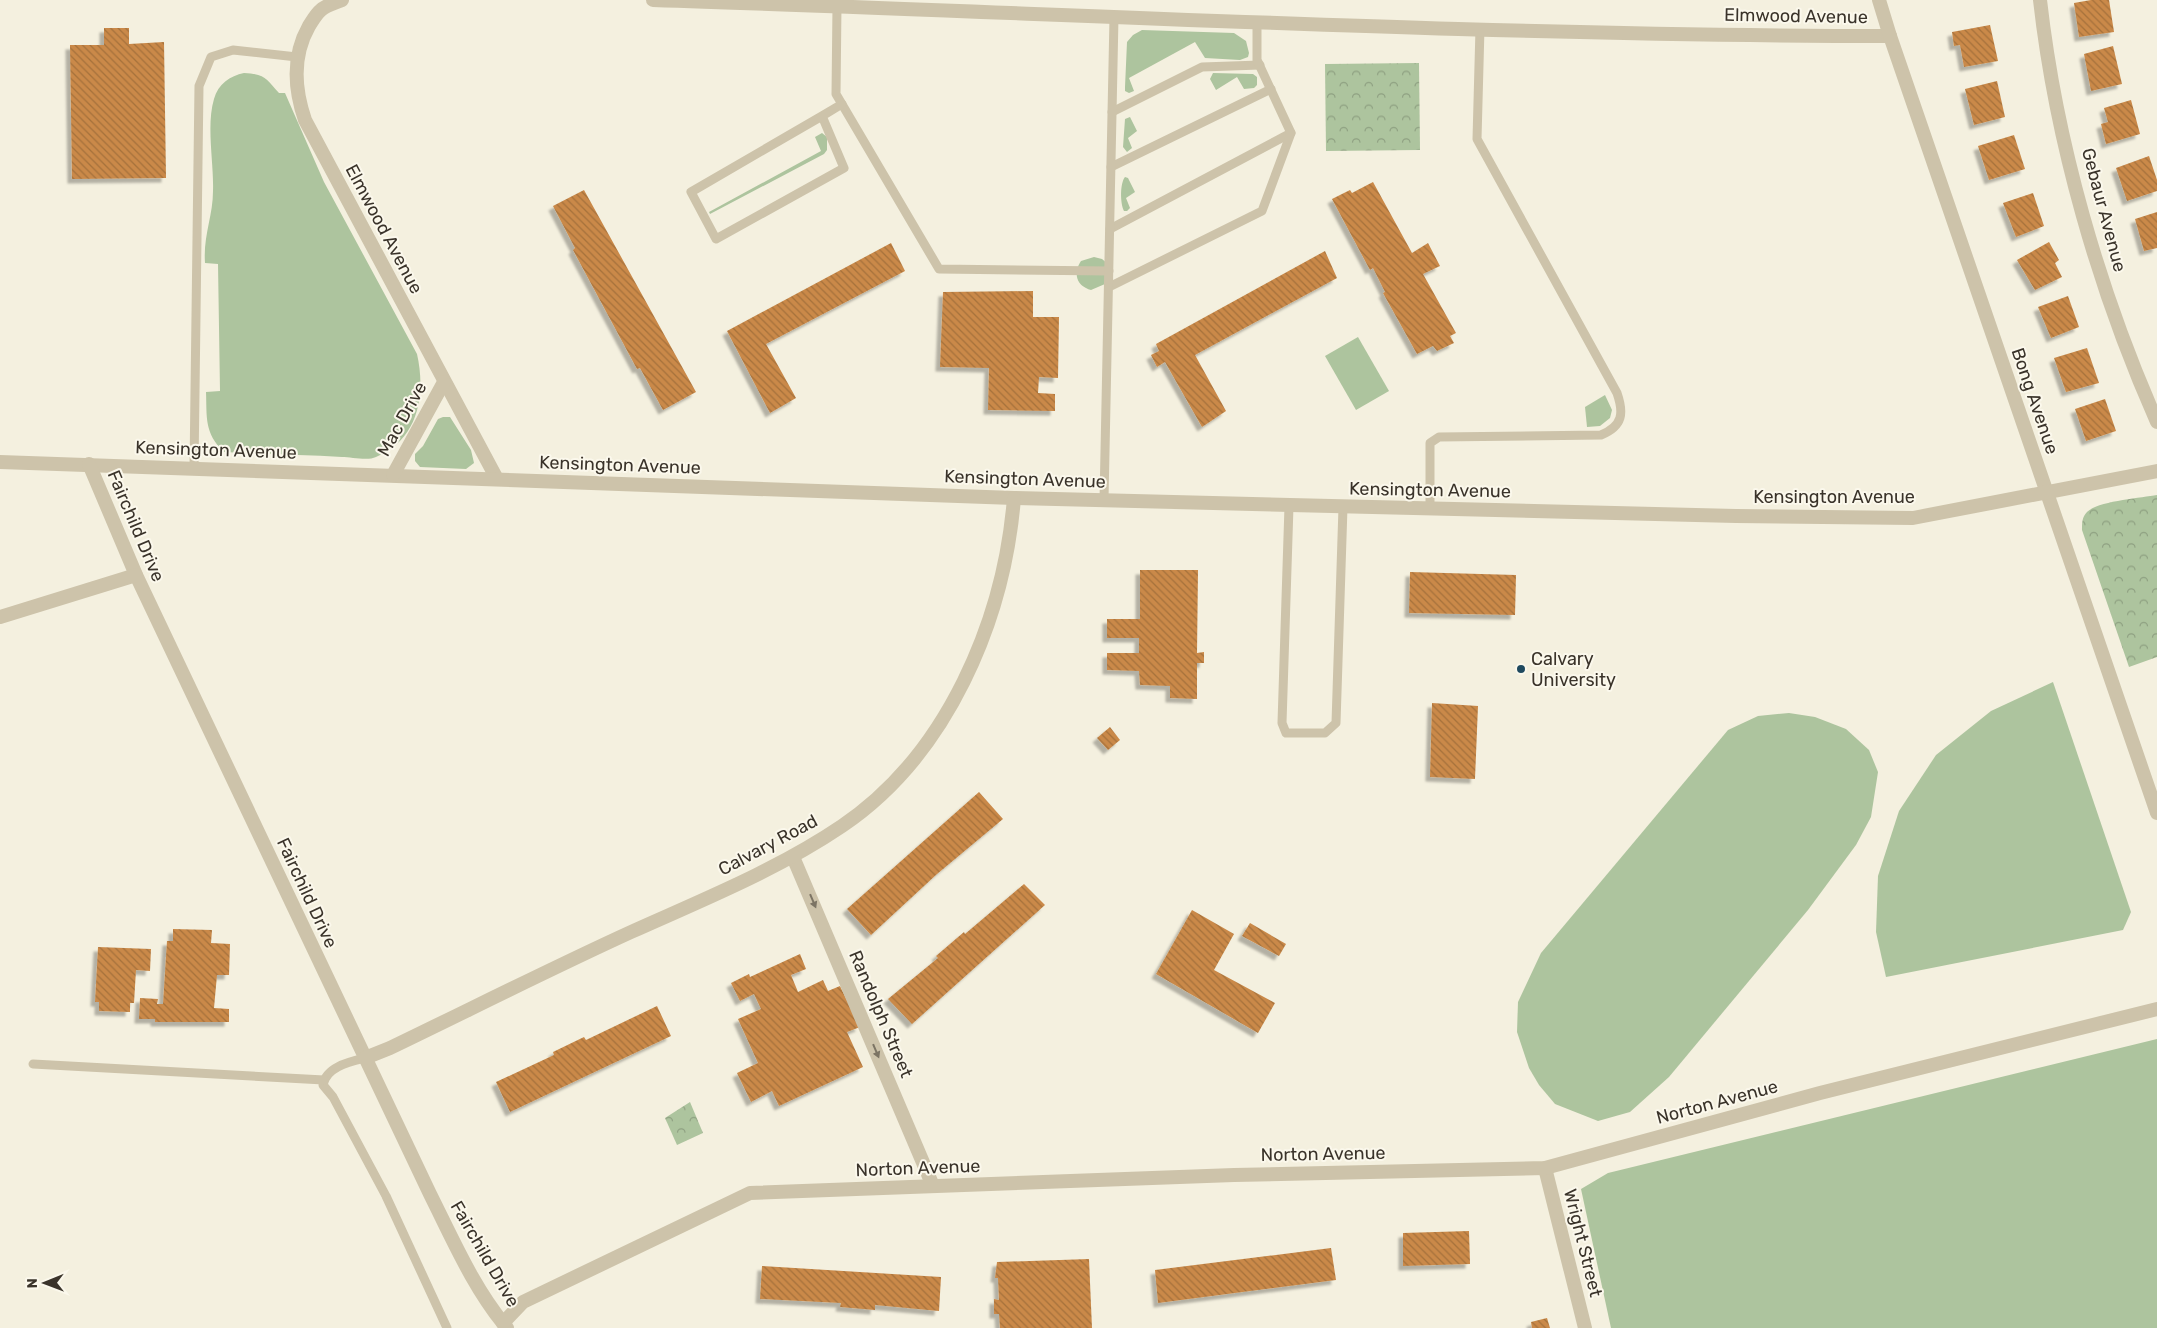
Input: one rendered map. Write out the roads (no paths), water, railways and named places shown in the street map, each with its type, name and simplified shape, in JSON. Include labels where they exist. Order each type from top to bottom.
[{"type":"street","name":"Elmwood Avenue","points":[[342,0],[322,9],[315,16],[304,35],[297,57],[298,99],[305,120],[497,479]]},
{"type":"street","name":"Elmwood Avenue","points":[[653,0],[1257,22],[1890,36]]},
{"type":"street","name":"Bong Avenue","points":[[1879,0],[2157,813]]},
{"type":"street","name":"Gebaur Avenue","points":[[2040,0],[2054,90],[2072,172],[2090,238],[2121,332],[2157,422]]},
{"type":"street","name":"Mac Drive","points":[[393,475],[444,382]]},
{"type":"street","name":"Kensington Avenue","points":[[0,462],[1014,498],[1289,506],[1913,518],[2157,471]]},
{"type":"street","name":"Fairchild Drive","points":[[90,464],[136,574],[365,1058],[456,1246],[495,1314],[504,1326]]},
{"type":"street","name":"Calvary Road","points":[[365,1058],[390,1048],[551,970],[793,857],[843,826],[879,797],[921,750],[948,711],[968,675],[985,635],[1012,528],[1014,498]]},
{"type":"street","points":[[0,617],[136,574]]},
{"type":"street","name":"Randolph Street","points":[[793,857],[933,1186]]},
{"type":"street","name":"Norton Avenue","points":[[504,1326],[523,1302],[750,1193],[1234,1175],[1545,1168],[1820,1093],[2157,1009]]},
{"type":"street","name":"Wright Street","points":[[1545,1168],[1585,1328]]},
{"type":"lane","points":[[837,6],[836,94],[939,268],[1109,271]]},
{"type":"lane","points":[[1104,500],[1114,17]]},
{"type":"lane","points":[[1109,287],[1262,211],[1291,133],[1258,60],[1257,22]]},
{"type":"lane","points":[[1430,509],[1430,443],[1439,437],[1601,435],[1610,431],[1621,417],[1622,407],[1617,393],[1477,139],[1480,28]]},
{"type":"lane","points":[[194,468],[199,86],[211,58],[233,50],[297,57]]},
{"type":"lane","points":[[1112,112],[1202,67],[1260,65]]},
{"type":"lane","points":[[1111,167],[1271,89]]},
{"type":"lane","points":[[822,116],[844,168],[716,239],[691,192],[842,104]]},
{"type":"lane","points":[[1110,229],[1291,133]]},
{"type":"lane","points":[[1289,506],[1282,723],[1286,733],[1325,733],[1336,723],[1344,507]]},
{"type":"lane","points":[[365,1058],[334,1068],[324,1080],[323,1086],[333,1097],[386,1196],[447,1328]]},
{"type":"lane","points":[[33,1064],[324,1080]]},
{"type":"place","name":"Calvary University","points":[[1521,669]]}]
